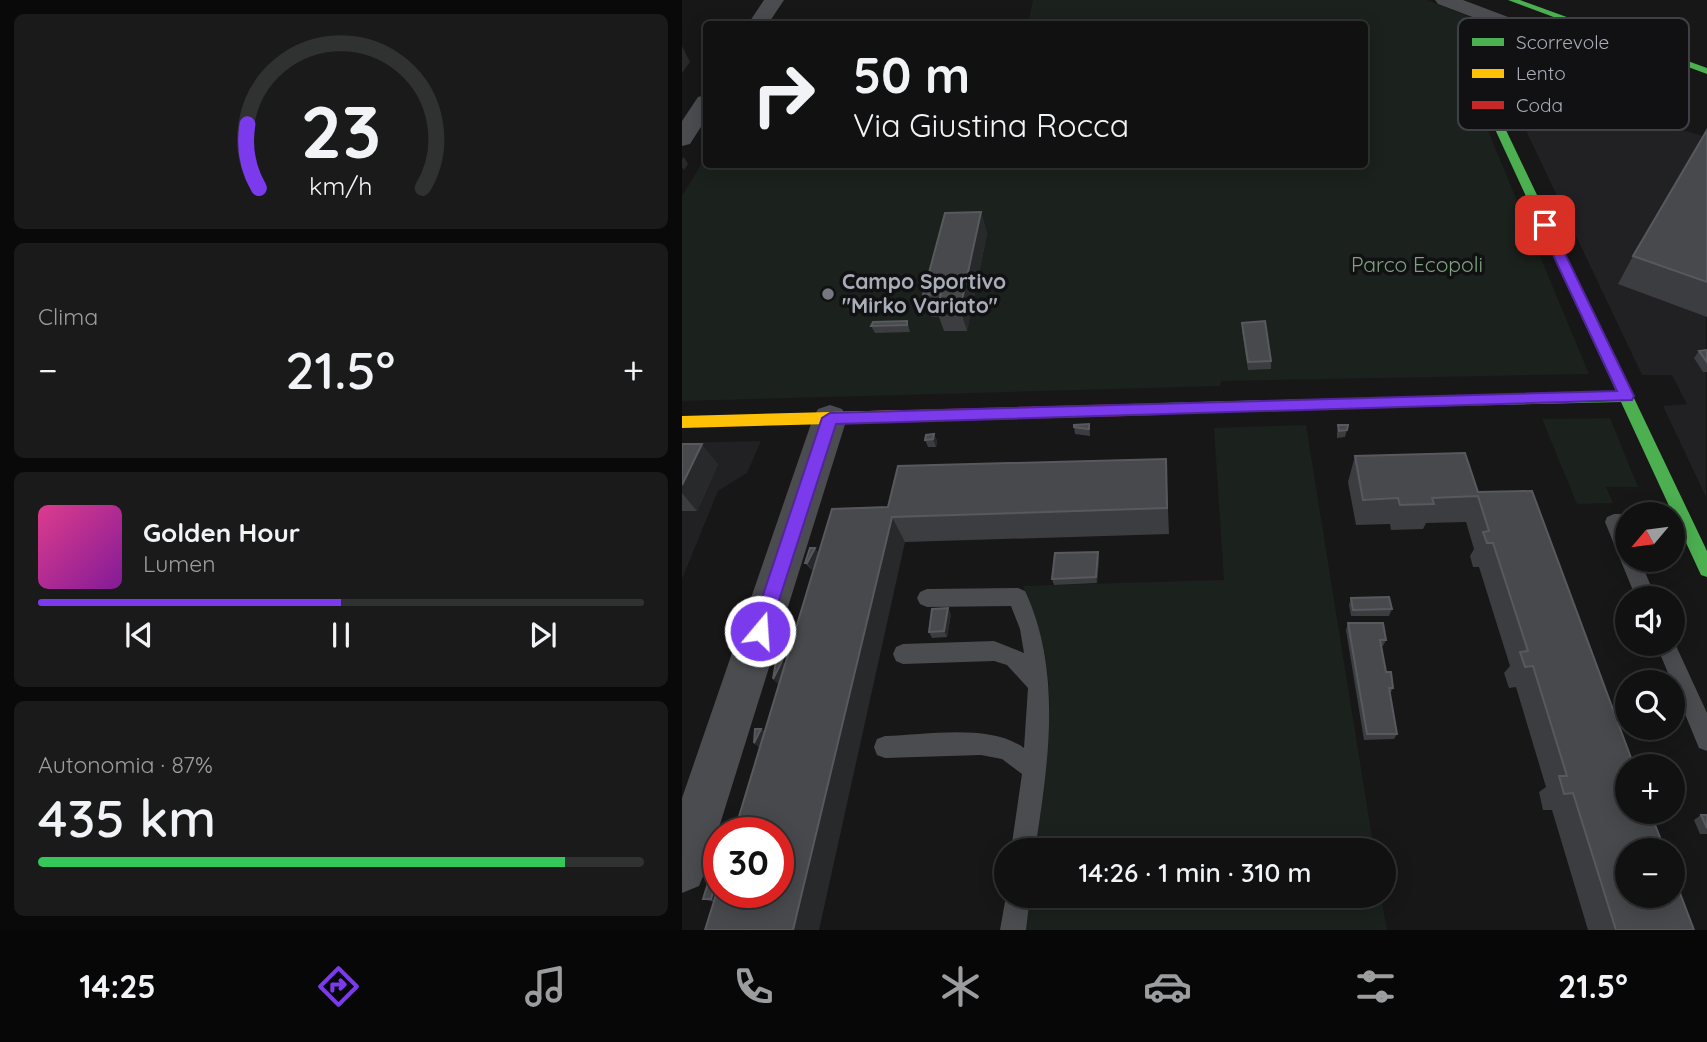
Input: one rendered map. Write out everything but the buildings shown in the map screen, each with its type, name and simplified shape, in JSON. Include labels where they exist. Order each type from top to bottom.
[{"type":"main road","points":[[1512,0],[1561,18]]},
{"type":"main road","points":[[1559,0],[1598,14]]},
{"type":"main road","points":[[1689,65],[1706,71]]},
{"type":"main road","points":[[1500,130],[1627,396],[1671,502]]},
{"type":"main road","points":[[682,422],[1627,396]]},
{"type":"main road","points":[[1685,532],[1706,570]]},
{"type":"street","points":[[760,21],[774,0]]},
{"type":"street","points":[[1445,0],[1493,18]]},
{"type":"street","points":[[682,139],[703,107]]},
{"type":"street","points":[[682,869],[830,418]]},
{"type":"lane","points":[[927,598],[1018,597],[1030,629],[1039,684],[1034,769],[1025,838]]},
{"type":"lane","points":[[903,654],[994,651],[1014,658],[1039,684]]},
{"type":"lane","points":[[1671,656],[1706,740]]},
{"type":"lane","points":[[885,747],[981,744],[1007,749],[1034,769]]},
{"type":"lane","points":[[1013,930],[1016,908]]},
{"type":"shaded area","points":[[1526,130],[1682,130],[1706,137],[1706,497],[1663,406],[1687,404],[1672,375],[1642,375]]},
{"type":"shaded area","points":[[761,441],[747,473],[718,491],[682,579],[682,443]]},
{"type":"green space","name":"Parco Ecopoli","points":[[1033,0],[1427,0],[1473,18],[1458,18],[1458,130],[1488,130],[1589,374],[1221,381],[1220,386],[682,401],[682,196],[703,161],[703,168],[1368,168],[1368,21],[1029,21]]},
{"type":"green space","points":[[1610,418],[1638,487],[1606,487],[1613,503],[1577,504],[1542,419]]},
{"type":"green space","points":[[1306,425],[1372,838],[1036,838],[1048,746],[1049,693],[1042,642],[1023,586],[1224,580],[1214,428]]},
{"type":"green space","points":[[1027,908],[1383,908],[1387,930],[1024,930]]},
{"type":"traffic: fast","points":[[1512,0],[1561,18]]},
{"type":"traffic: fast","points":[[1689,64],[1707,71]]},
{"type":"traffic: fast","points":[[1500,130],[1707,570]]},
{"type":"traffic: fast","points":[[1163,409],[1627,396]]},
{"type":"traffic: slow","points":[[682,422],[907,416]]},
{"type":"traffic: jam","points":[[907,416],[1163,409]]},
{"type":"place","name":"Campo Sportivo \"Mirko Variato\"","points":[[828,294]]},
{"type":"route","points":[[760,631],[830,418],[1627,396],[1545,225]]}]
